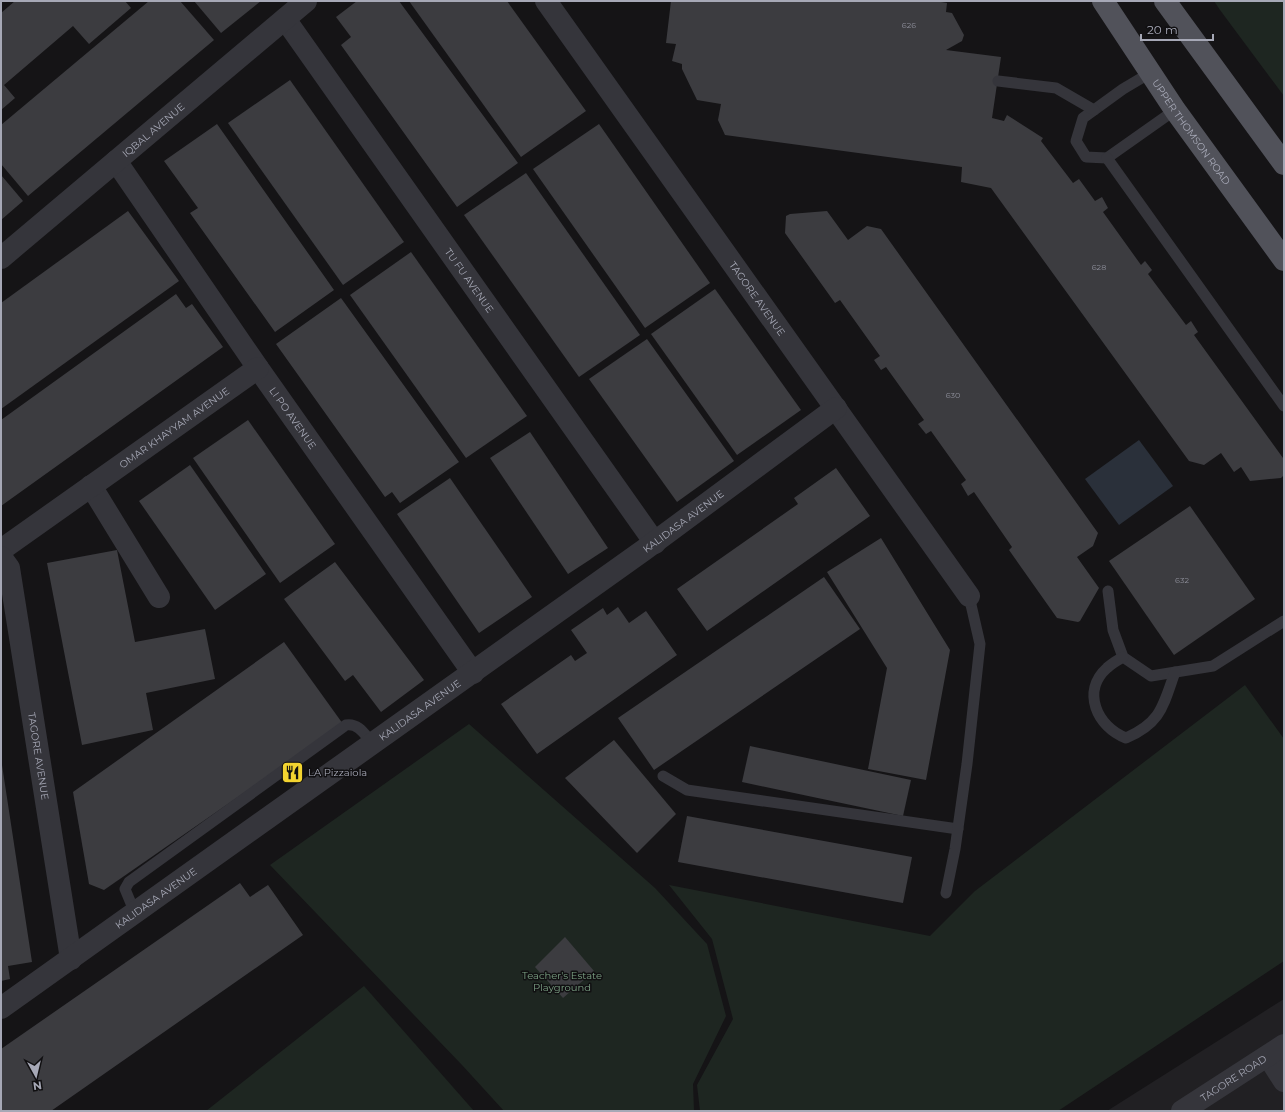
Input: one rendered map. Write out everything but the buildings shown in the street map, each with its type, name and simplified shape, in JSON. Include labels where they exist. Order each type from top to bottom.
[{"type":"main road","name":"UPPER THOMSON ROAD","points":[[1103,1],[1175,110],[1284,260]]},
{"type":"main road","points":[[1165,1],[1284,164]]},
{"type":"street","name":"IQBAL AVENUE","points":[[1,258],[306,1]]},
{"type":"street","name":"TAGORE AVENUE","points":[[546,1],[969,596]]},
{"type":"street","name":"TU FU AVENUE","points":[[285,19],[655,542]]},
{"type":"street","name":"LI PO AVENUE","points":[[116,161],[258,368],[473,673]]},
{"type":"street","name":"OMAR KHAYYAM AVENUE","points":[[1,550],[258,368]]},
{"type":"street","name":"KALIDASA AVENUE","points":[[1,1008],[473,673],[655,542],[836,408]]},
{"type":"street","points":[[91,486],[159,598]]},
{"type":"street","name":"TAGORE AVENUE","points":[[1,557],[9,568],[70,958]]},
{"type":"street","points":[[1276,1051],[1284,1081]]},
{"type":"street","name":"TAGORE ROAD","points":[[1182,1111],[1276,1051]]},
{"type":"lane","points":[[1150,73],[1123,89],[1082,118],[1076,141],[1086,156],[1107,158],[1175,110]]},
{"type":"lane","points":[[998,81],[1056,88],[1094,110]]},
{"type":"lane","points":[[1107,158],[1284,406]]},
{"type":"lane","points":[[1108,591],[1113,630],[1123,657],[1151,676],[1213,666],[1284,621]]},
{"type":"lane","points":[[946,893],[958,829],[980,644],[969,596]]},
{"type":"lane","points":[[1123,657],[1106,668],[1098,682],[1094,695],[1095,708],[1103,723],[1115,734],[1126,738],[1140,732],[1152,723],[1163,707],[1174,672]]},
{"type":"lane","points":[[135,913],[125,889],[129,882],[346,725],[352,724],[359,728],[373,744]]},
{"type":"lane","points":[[663,776],[687,790],[958,829]]},
{"type":"shaded area","points":[[1139,440],[1173,486],[1119,525],[1085,479]]},
{"type":"shaded area","points":[[1284,999],[1284,1111],[1107,1111]]},
{"type":"green space","points":[[1214,1],[1284,1],[1284,96],[1220,10]]},
{"type":"green space","points":[[1245,685],[1284,739],[1284,961],[1058,1111],[700,1111],[697,1085],[733,1019],[712,939],[669,885],[930,936],[975,891]]},
{"type":"green space","name":"Teacher's Estate Playground","points":[[469,724],[655,888],[707,944],[726,1016],[693,1084],[694,1111],[504,1111],[462,1065],[270,865]]},
{"type":"green space","points":[[364,986],[474,1111],[206,1111]]},
{"type":"place","name":"LA Pizzaiola","points":[[292,772]]}]
